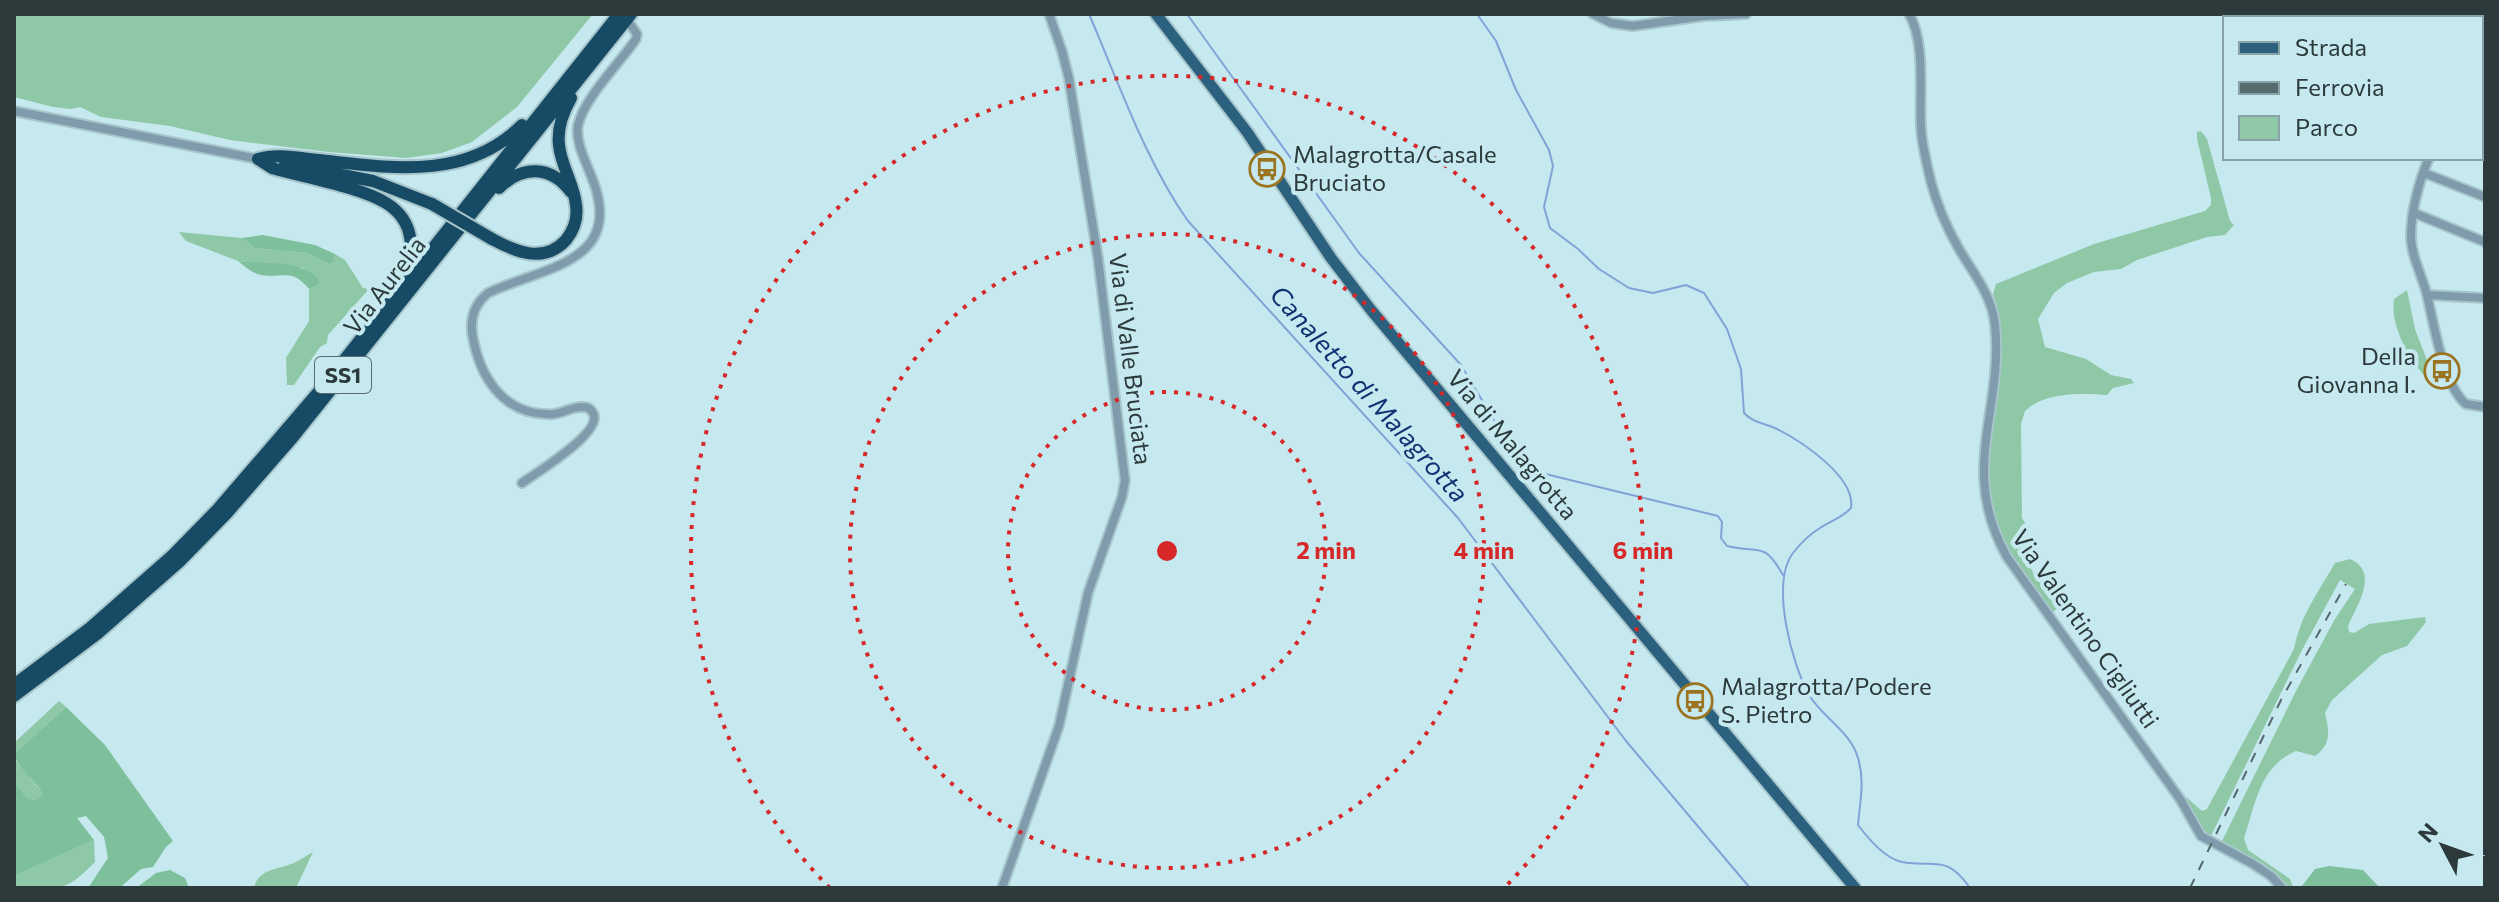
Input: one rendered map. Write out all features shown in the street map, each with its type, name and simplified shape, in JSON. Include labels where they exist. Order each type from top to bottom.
[{"type":"highway","points":[[258,159],[276,156],[418,168],[454,164],[482,154],[506,140],[527,119],[612,14]]},
{"type":"highway","name":"Via Aurelia","points":[[14,685],[90,628],[173,555],[218,509],[322,388],[619,14]]},
{"type":"highway","points":[[258,159],[373,181],[432,204],[521,252],[549,252],[564,242],[576,220],[576,201],[559,144],[563,115],[577,90],[633,17]]},
{"type":"highway","name":"Via Aurelia","points":[[14,696],[97,634],[179,562],[236,503],[633,17]]},
{"type":"highway","points":[[258,159],[272,168],[382,200],[400,214],[410,233],[410,259],[404,274],[332,365],[322,388]]},
{"type":"highway","points":[[346,371],[361,362],[507,181],[524,172],[546,171],[565,184],[576,201]]},
{"type":"main road","name":"Via di Malagrotta","points":[[1156,14],[1247,132],[1363,301],[1855,888]]},
{"type":"street","name":"Via di Valle Bruciata","points":[[1002,888],[1059,726],[1088,593],[1122,497],[1125,480],[1098,258],[1069,79],[1049,14]]},
{"type":"street","points":[[1593,14],[1611,23],[1633,26],[1704,16],[1746,14]]},
{"type":"street","name":"Via Valentino Cigliutti","points":[[1909,14],[1919,43],[1921,132],[1931,181],[1948,229],[1985,289],[1994,313],[1995,356],[1982,481],[1997,539],[2180,799],[2195,830],[2208,841],[2253,864],[2282,888]]},
{"type":"street","points":[[522,483],[583,438],[592,427],[595,416],[584,407],[547,414],[526,410],[505,400],[490,384],[480,363],[472,338],[472,316],[479,302],[491,292],[571,260],[586,247],[596,231],[602,206],[580,143],[578,128],[583,113],[637,38],[633,17]]},
{"type":"street","points":[[14,111],[258,159]]},
{"type":"street","points":[[2428,160],[2414,213],[2412,248],[2427,295],[2433,328],[2457,393],[2466,404],[2485,407]]},
{"type":"street","points":[[2424,173],[2485,197]]},
{"type":"street","points":[[2414,213],[2485,242]]},
{"type":"street","points":[[2427,295],[2485,298]]},
{"type":"green space","points":[[16,14],[593,14],[517,107],[472,142],[442,153],[406,158],[230,140],[170,126],[101,117],[80,107],[53,107],[14,97]]},
{"type":"green space","points":[[2201,131],[2207,139],[2230,221],[2234,225],[2225,235],[2207,237],[2137,260],[2121,269],[2094,272],[2067,283],[2054,293],[2038,319],[2045,347],[2086,359],[2111,375],[2131,379],[2134,383],[2113,388],[2107,395],[2053,397],[2025,411],[2021,424],[2022,518],[2029,529],[2027,543],[2031,569],[2038,582],[2062,587],[2069,597],[2050,615],[2008,550],[1987,497],[1984,468],[2000,348],[1998,311],[1993,294],[1996,284],[2094,244],[2205,211],[2211,205],[2211,198],[2197,139],[2197,132]]},
{"type":"green space","points":[[179,232],[242,238],[255,248],[307,253],[329,264],[334,262],[335,254],[345,260],[363,288],[369,289],[328,335],[327,343],[320,347],[294,385],[287,385],[286,358],[309,321],[309,289],[320,284],[303,268],[238,261],[186,241]]},
{"type":"green space","points":[[263,235],[315,245],[335,254],[334,262],[329,264],[307,253],[255,248],[242,238]]},
{"type":"green space","points":[[238,261],[297,267],[307,270],[320,284],[309,289],[292,276],[261,275]]},
{"type":"green space","points":[[2407,290],[2415,329],[2438,389],[2413,361],[2400,336],[2394,299]]},
{"type":"green space","points":[[2350,559],[2364,572],[2365,580],[2364,590],[2348,626],[2349,632],[2354,633],[2369,624],[2425,617],[2426,622],[2407,646],[2382,655],[2332,700],[2325,713],[2327,742],[2315,756],[2296,751],[2274,766],[2266,776],[2244,838],[2248,850],[2290,879],[2293,887],[2287,888],[2256,862],[2220,845],[2297,689],[2355,589],[2340,580],[2301,652],[2210,838],[2204,836],[2184,798],[2202,811],[2207,809],[2294,649],[2305,615],[2317,594],[2335,563]]},
{"type":"green space","points":[[59,701],[66,707],[14,754],[14,743]]},
{"type":"green space","points":[[66,707],[105,745],[173,841],[153,867],[141,869],[122,886],[88,888],[108,858],[104,837],[86,816],[77,818],[94,840],[14,876],[14,781],[26,798],[35,800],[43,795],[14,754]]},
{"type":"green space","points":[[14,758],[44,795],[35,800],[25,798],[14,781]]},
{"type":"green space","points":[[94,840],[95,862],[67,885],[14,888],[14,876]]},
{"type":"green space","points":[[313,852],[296,888],[254,888],[256,881],[265,873]]},
{"type":"green space","points":[[2329,866],[2363,870],[2380,888],[2302,886],[2315,869]]},
{"type":"green space","points":[[170,870],[185,878],[189,888],[136,888],[156,873]]},
{"type":"waterway","name":"Canaletto di Malagrotta","points":[[1089,14],[1146,147],[1188,221],[1458,518],[1626,741],[1750,888]]},
{"type":"waterway","points":[[1187,14],[1359,253],[1461,365],[1516,457],[1533,471],[1718,516],[1722,522],[1721,538],[1727,546],[1760,550],[1770,557],[1783,575]]},
{"type":"waterway","points":[[1477,14],[1496,41],[1516,90],[1549,150],[1553,166],[1544,207],[1550,228],[1599,269],[1629,288],[1653,293],[1686,285],[1704,293],[1727,329],[1741,369],[1744,413],[1812,451],[1845,484],[1851,508],[1805,539],[1786,567],[1783,603],[1790,645],[1809,695],[1843,732],[1858,758],[1862,783],[1858,825],[1877,847],[1895,860],[1946,866],[1962,877],[1970,888]]},
{"type":"railway","points":[[2190,888],[2281,700],[2346,584]]},
{"type":"place","name":"Malagrotta/Casale Bruciato","points":[[1267,169]]},
{"type":"place","name":"Della Giovanna I.","points":[[2442,371]]},
{"type":"place","name":"Malagrotta/Podere S. Pietro","points":[[1695,701]]}]
